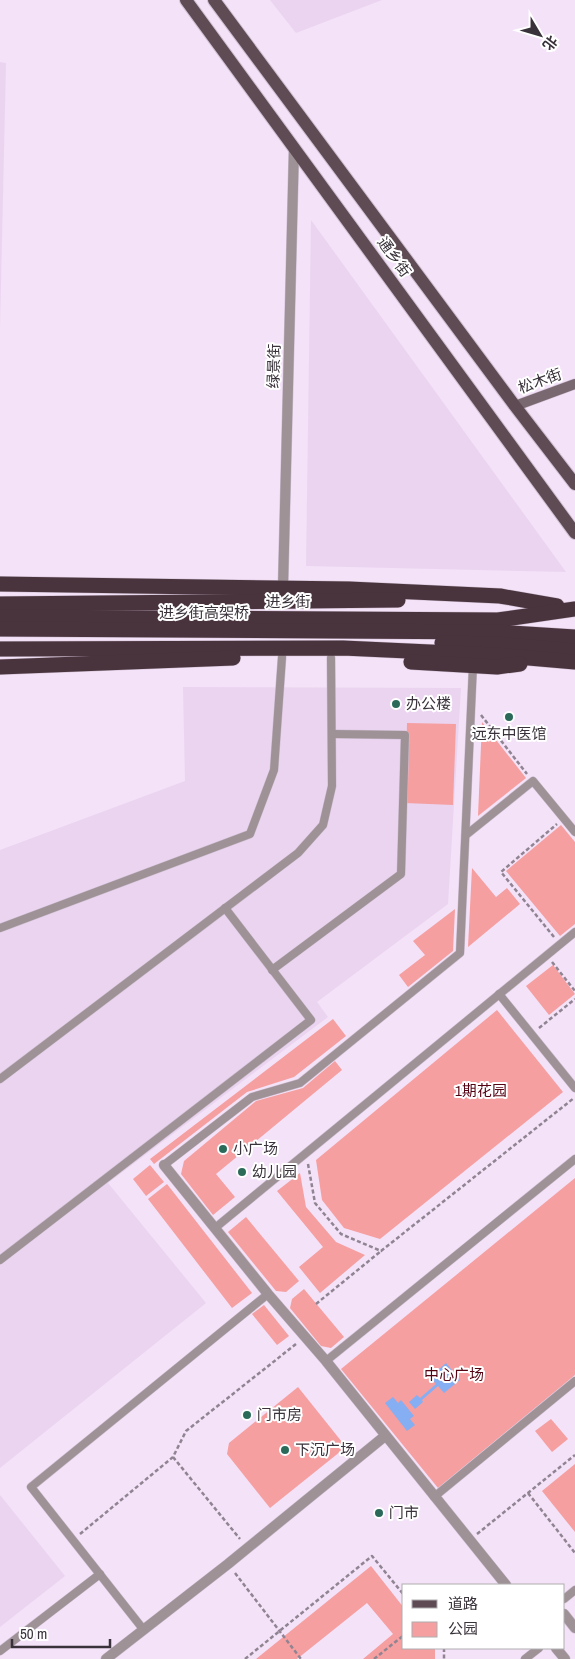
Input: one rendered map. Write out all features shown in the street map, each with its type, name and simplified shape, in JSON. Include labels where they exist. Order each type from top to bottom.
[{"type":"highway","points":[[0,584],[348,588],[476,596]]},
{"type":"highway","points":[[0,604],[369,601],[500,596],[573,609]]},
{"type":"highway","name":"进乡街","points":[[0,617],[498,620],[573,609]]},
{"type":"highway","name":"进乡街高架桥","points":[[0,629],[497,638]]},
{"type":"highway","points":[[497,638],[575,637]]},
{"type":"highway","points":[[497,638],[575,651]]},
{"type":"highway","name":"进乡街高架桥","points":[[0,642],[497,638]]},
{"type":"highway","points":[[0,649],[343,648],[575,662]]},
{"type":"highway","points":[[0,667],[282,657],[498,667],[556,660]]},
{"type":"main road","name":"通乡街","points":[[186,0],[575,533]]},
{"type":"main road","name":"通乡街","points":[[214,0],[575,484]]},
{"type":"street","name":"绿景街","points":[[283,587],[294,147]]},
{"type":"street","name":"松木街","points":[[515,406],[575,384]]},
{"type":"street","points":[[164,1165],[268,1294],[326,1361],[505,1584]]},
{"type":"street","points":[[106,1659],[228,1564],[385,1436]]},
{"type":"street","points":[[565,1615],[575,1628]]},
{"type":"street","points":[[557,1649],[565,1659]]},
{"type":"lane","points":[[0,928],[250,834],[274,770],[282,657]]},
{"type":"lane","points":[[0,1079],[298,853],[323,825],[332,786],[331,658]]},
{"type":"lane","points":[[164,1165],[252,1096],[300,1083],[460,953],[474,665]]},
{"type":"lane","points":[[272,970],[401,874],[404,735],[332,734]]},
{"type":"lane","points":[[466,836],[533,781],[575,832]]},
{"type":"lane","points":[[0,1260],[311,1020],[225,908]]},
{"type":"lane","points":[[215,1228],[575,932]]},
{"type":"lane","points":[[499,994],[575,1088]]},
{"type":"lane","points":[[326,1361],[575,1159]]},
{"type":"lane","points":[[143,1629],[30,1487],[268,1294]]},
{"type":"lane","points":[[434,1497],[575,1381]]},
{"type":"lane","points":[[0,1651],[100,1574]]},
{"type":"lane","points":[[565,1598],[575,1590]]},
{"type":"lane","points":[[525,1659],[538,1649]]},
{"type":"path","points":[[472,704],[533,781]]},
{"type":"path","points":[[560,944],[501,872],[564,819]]},
{"type":"path","points":[[546,956],[575,991]]},
{"type":"path","points":[[532,1034],[575,999]]},
{"type":"path","points":[[316,1304],[575,1098]]},
{"type":"path","points":[[306,1153],[315,1203],[341,1234],[381,1251]]},
{"type":"path","points":[[73,1540],[173,1457],[186,1431],[305,1337]]},
{"type":"path","points":[[469,1540],[575,1455]]},
{"type":"path","points":[[173,1457],[247,1548]]},
{"type":"path","points":[[528,1493],[575,1553]]},
{"type":"path","points":[[245,1659],[372,1556],[402,1593]]},
{"type":"path","points":[[228,1564],[301,1659]]},
{"type":"path","points":[[374,1659],[402,1637]]},
{"type":"shaded area","points":[[270,0],[382,0],[296,33]]},
{"type":"shaded area","points":[[0,62],[6,63],[0,328]]},
{"type":"shaded area","points":[[311,220],[566,572],[306,566]]},
{"type":"shaded area","points":[[183,687],[461,688],[448,904],[317,1002],[328,1017],[108,1183],[206,1303],[0,1468],[0,850],[185,781]]},
{"type":"shaded area","points":[[0,1495],[65,1576],[0,1627]]},
{"type":"green space","points":[[482,722],[526,778],[478,816]]},
{"type":"green space","points":[[407,723],[456,724],[453,805],[405,803]]},
{"type":"green space","points":[[561,825],[575,842],[575,924],[560,936],[506,871]]},
{"type":"green space","points":[[472,868],[496,897],[507,888],[520,904],[468,947]]},
{"type":"green space","points":[[455,909],[453,951],[408,987],[399,975],[425,955],[413,941]]},
{"type":"green space","points":[[553,965],[575,994],[549,1015],[526,986]]},
{"type":"green space","name":"1期花园","points":[[497,1010],[563,1092],[380,1239],[344,1228],[322,1200],[316,1160]]},
{"type":"green space","points":[[333,1019],[346,1036],[294,1077],[247,1092],[154,1164],[150,1159]]},
{"type":"green space","points":[[335,1061],[342,1070],[216,1174],[235,1197],[213,1215],[181,1174],[184,1161],[256,1101],[303,1088]]},
{"type":"green space","points":[[150,1165],[164,1182],[146,1196],[133,1179]]},
{"type":"green space","points":[[300,1173],[306,1207],[336,1242],[365,1255],[320,1293],[299,1267],[323,1247],[277,1191]]},
{"type":"green space","name":"中心广场","points":[[575,1178],[575,1375],[438,1488],[341,1369]]},
{"type":"green space","points":[[167,1184],[252,1293],[232,1308],[148,1199]]},
{"type":"green space","points":[[246,1217],[299,1281],[286,1292],[276,1291],[228,1232]]},
{"type":"green space","points":[[304,1289],[344,1337],[331,1348],[321,1346],[290,1308],[292,1299]]},
{"type":"green space","points":[[264,1305],[289,1336],[277,1345],[252,1314]]},
{"type":"green space","name":"下沉广场","points":[[298,1387],[346,1447],[270,1508],[227,1454],[229,1443]]},
{"type":"green space","points":[[551,1419],[568,1439],[552,1452],[535,1431]]},
{"type":"green space","points":[[575,1464],[575,1532],[542,1491]]},
{"type":"green space","points":[[371,1566],[402,1605],[402,1649],[435,1649],[435,1659],[363,1659],[393,1634],[367,1603],[297,1659],[256,1659]]},
{"type":"water","points":[[446,1363],[460,1380],[444,1393],[438,1386],[415,1409],[409,1402],[417,1395],[420,1398],[436,1384],[430,1377]]},
{"type":"water","points":[[393,1397],[398,1403],[401,1400],[414,1416],[410,1419],[415,1425],[407,1431],[385,1403]]},
{"type":"place","name":"办公楼","points":[[396,704]]},
{"type":"place","name":"远东中医馆","points":[[509,717]]},
{"type":"place","name":"小广场","points":[[223,1149]]},
{"type":"place","name":"幼儿园","points":[[242,1172]]},
{"type":"place","name":"门市房","points":[[247,1415]]},
{"type":"place","name":"下沉广场","points":[[285,1450]]},
{"type":"place","name":"门市","points":[[379,1513]]}]
